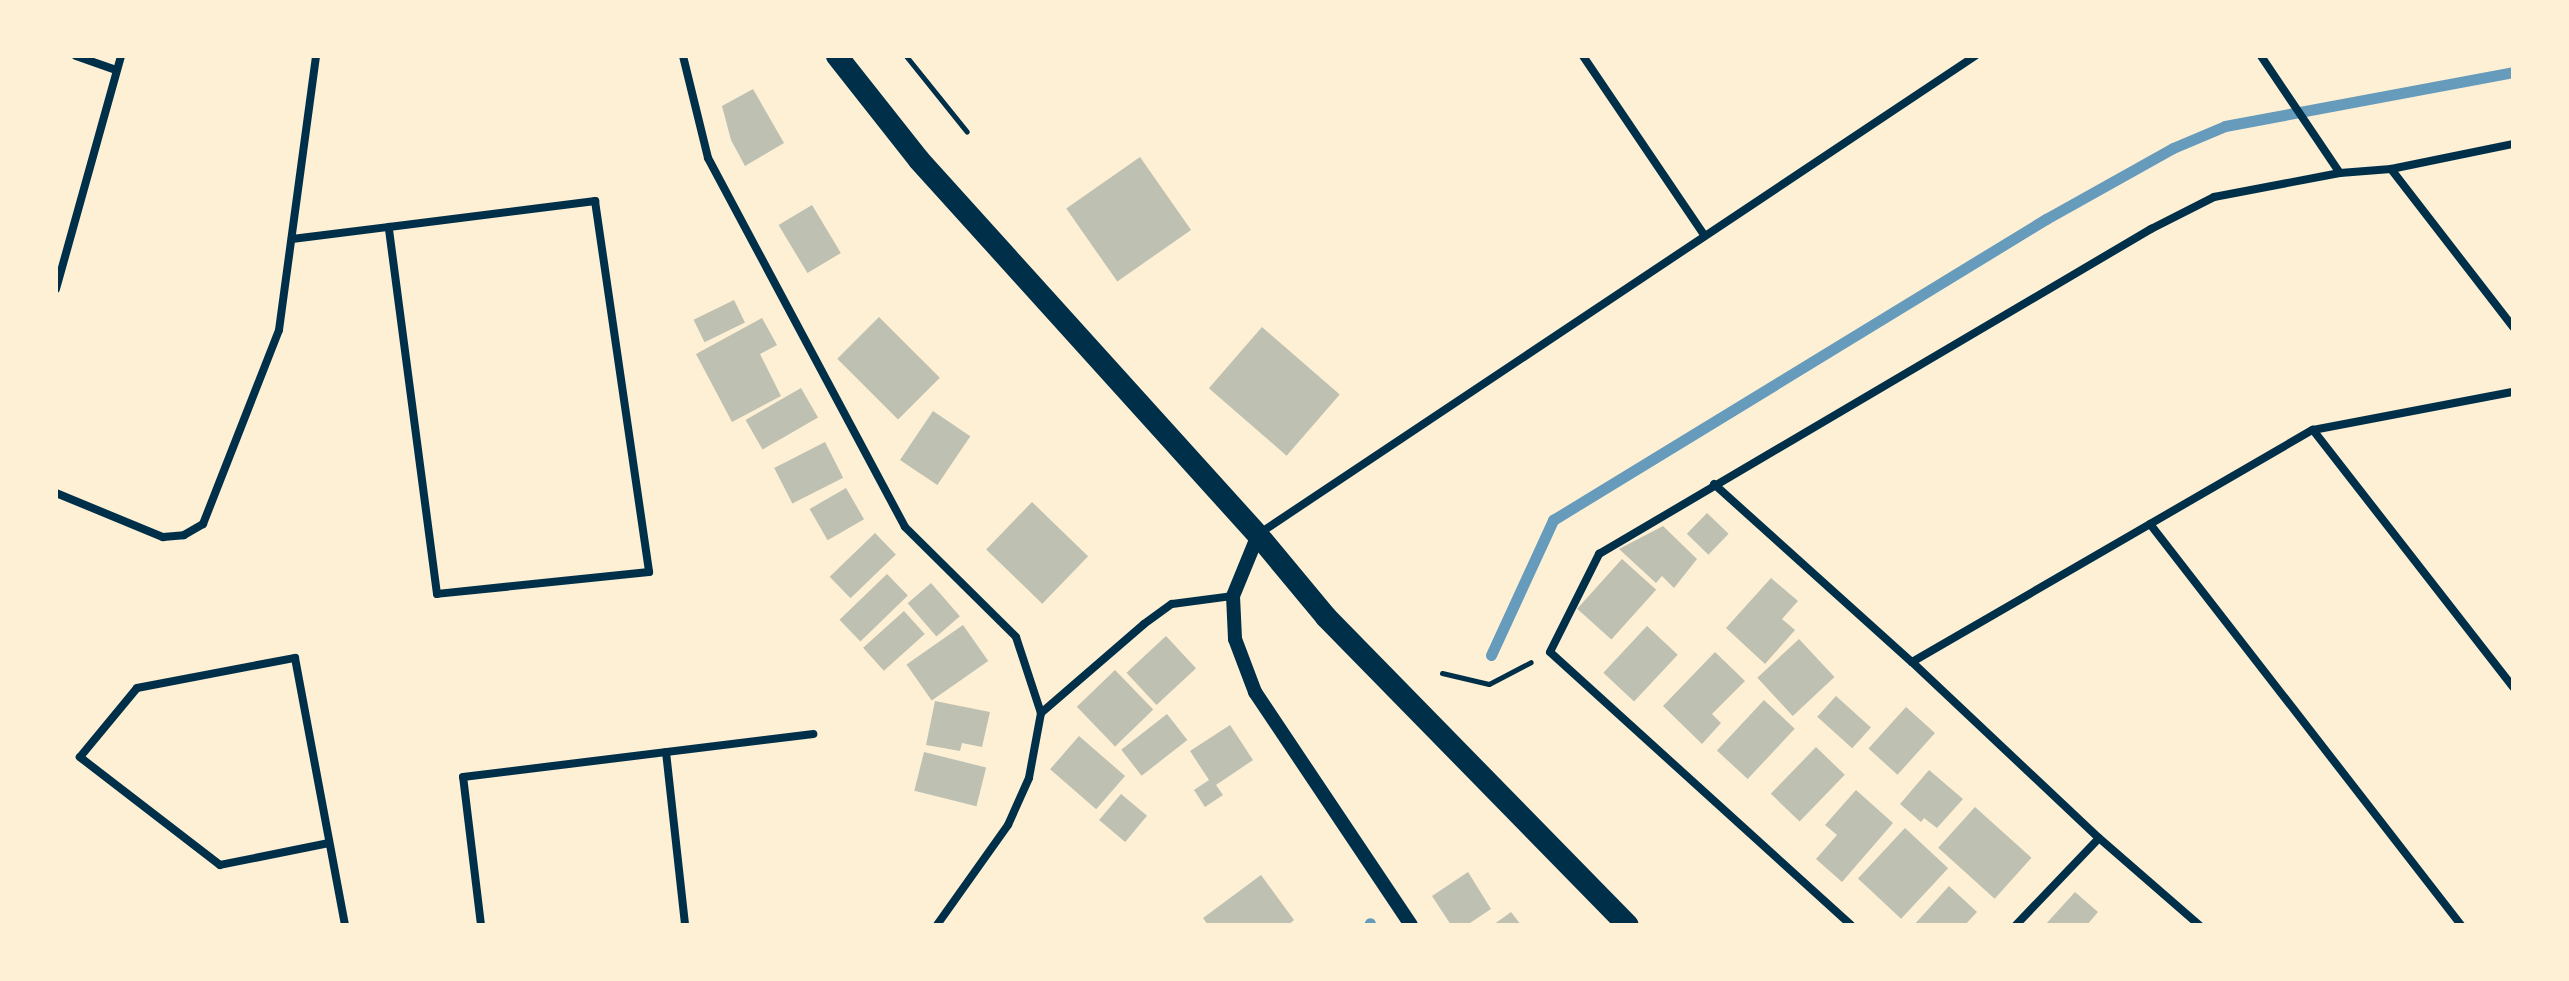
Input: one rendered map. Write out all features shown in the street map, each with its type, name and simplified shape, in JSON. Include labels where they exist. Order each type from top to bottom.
[{"type":"highway","points":[[837,56],[919,160],[1258,535],[1326,617],[1628,925]]},
{"type":"street","points":[[76,56],[116,70]]},
{"type":"street","points":[[56,289],[121,56]]},
{"type":"street","points":[[56,493],[163,537],[184,535],[203,524],[279,330],[316,56]]},
{"type":"street","points":[[683,56],[708,158],[905,527],[1016,637],[1041,713],[1029,778],[1008,825],[937,925]]},
{"type":"street","points":[[1583,56],[1705,236]]},
{"type":"street","points":[[1411,925],[1255,692],[1235,639],[1233,596],[1258,535],[1975,56]]},
{"type":"street","points":[[2261,56],[2340,173]]},
{"type":"street","points":[[1851,925],[1550,652],[1599,554],[2163,223],[2214,197],[2340,173],[2391,169],[2513,144]]},
{"type":"street","points":[[2391,169],[2513,327]]},
{"type":"street","points":[[292,239],[595,201],[649,572],[437,594],[389,227]]},
{"type":"street","points":[[1912,662],[2313,430],[2513,392]]},
{"type":"street","points":[[2313,430],[2513,687]]},
{"type":"street","points":[[1714,484],[1912,662],[2099,838],[2199,925]]},
{"type":"street","points":[[2150,524],[2461,925]]},
{"type":"street","points":[[1041,713],[1144,624],[1172,604],[1233,596]]},
{"type":"street","points":[[329,843],[220,865],[80,757],[137,688],[295,658],[345,925]]},
{"type":"street","points":[[481,925],[463,777],[813,734]]},
{"type":"street","points":[[666,752],[685,925]]},
{"type":"street","points":[[2016,925],[2099,838]]},
{"type":"path","points":[[906,56],[967,132]]},
{"type":"path","points":[[1442,673],[1489,684],[1550,652]]},
{"type":"building","points":[[753,89],[784,143],[745,166],[731,140],[722,106]]},
{"type":"building","points":[[1140,157],[1191,230],[1117,282],[1066,209]]},
{"type":"building","points":[[812,205],[841,253],[807,273],[779,225]]},
{"type":"building","points":[[734,300],[745,322],[705,342],[694,320]]},
{"type":"building","points":[[879,317],[940,378],[898,420],[837,359]]},
{"type":"building","points":[[762,318],[777,345],[760,354],[781,396],[732,422],[696,354]]},
{"type":"building","points":[[1262,327],[1340,395],[1287,456],[1209,388]]},
{"type":"building","points":[[801,388],[818,417],[763,449],[746,420]]},
{"type":"building","points":[[933,411],[970,436],[937,485],[900,460]]},
{"type":"building","points":[[825,442],[843,478],[792,504],[774,468]]},
{"type":"building","points":[[846,488],[864,519],[828,540],[810,509]]},
{"type":"building","points":[[1032,502],[1088,556],[1042,604],[986,549]]},
{"type":"building","points":[[1707,513],[1729,534],[1708,555],[1687,534]]},
{"type":"building","points":[[1663,526],[1697,559],[1674,588],[1662,576],[1656,583],[1619,549]]},
{"type":"building","points":[[875,533],[896,555],[851,598],[830,577]]},
{"type":"building","points":[[1622,559],[1656,590],[1611,640],[1577,609]]},
{"type":"building","points":[[887,574],[908,596],[860,641],[840,620]]},
{"type":"building","points":[[1771,578],[1798,601],[1782,619],[1795,630],[1765,664],[1726,628]]},
{"type":"building","points":[[931,583],[960,616],[936,637],[908,603]]},
{"type":"building","points":[[904,611],[925,634],[884,671],[863,648]]},
{"type":"building","points":[[963,625],[988,661],[932,701],[906,665]]},
{"type":"building","points":[[1647,626],[1678,655],[1634,701],[1603,673]]},
{"type":"building","points":[[1166,636],[1196,668],[1157,705],[1127,673]]},
{"type":"building","points":[[1799,639],[1834,677],[1793,716],[1757,678]]},
{"type":"building","points":[[1715,652],[1745,681],[1712,714],[1721,723],[1702,744],[1663,706]]},
{"type":"building","points":[[1115,670],[1153,710],[1115,746],[1077,707]]},
{"type":"building","points":[[1836,696],[1871,727],[1852,748],[1817,717]]},
{"type":"building","points":[[1764,700],[1795,729],[1748,779],[1717,750]]},
{"type":"building","points":[[935,701],[990,712],[982,747],[962,743],[960,751],[926,745]]},
{"type":"building","points":[[1906,707],[1935,733],[1898,775],[1869,749]]},
{"type":"building","points":[[1167,714],[1187,740],[1142,776],[1121,750]]},
{"type":"building","points":[[1230,725],[1253,760],[1216,785],[1223,795],[1205,807],[1194,790],[1209,780],[1190,751]]},
{"type":"building","points":[[1079,736],[1125,776],[1096,809],[1050,769]]},
{"type":"building","points":[[1816,747],[1845,775],[1800,822],[1771,794]]},
{"type":"building","points":[[924,752],[986,767],[976,806],[914,791]]},
{"type":"building","points":[[1929,770],[1963,799],[1937,828],[1924,818],[1921,822],[1900,804]]},
{"type":"building","points":[[1856,790],[1893,823],[1842,882],[1816,859],[1837,835],[1825,825]]},
{"type":"building","points":[[1121,794],[1147,816],[1125,842],[1099,820]]},
{"type":"building","points":[[1975,807],[2031,858],[1995,899],[1938,848]]},
{"type":"building","points":[[1905,828],[1948,868],[1901,919],[1858,878]]},
{"type":"building","points":[[1468,872],[1491,909],[1467,925],[1451,925],[1432,896]]},
{"type":"building","points":[[1261,875],[1294,920],[1288,925],[1208,925],[1203,918]]},
{"type":"building","points":[[1949,886],[1977,912],[1965,925],[1914,925]]},
{"type":"building","points":[[2075,892],[2098,912],[2087,925],[2045,925]]},
{"type":"building","points":[[1511,912],[1521,925],[1493,925]]},
{"type":"waterway","points":[[1491,655],[1553,520],[2046,219],[2173,148],[2225,126],[2513,72]]}]
